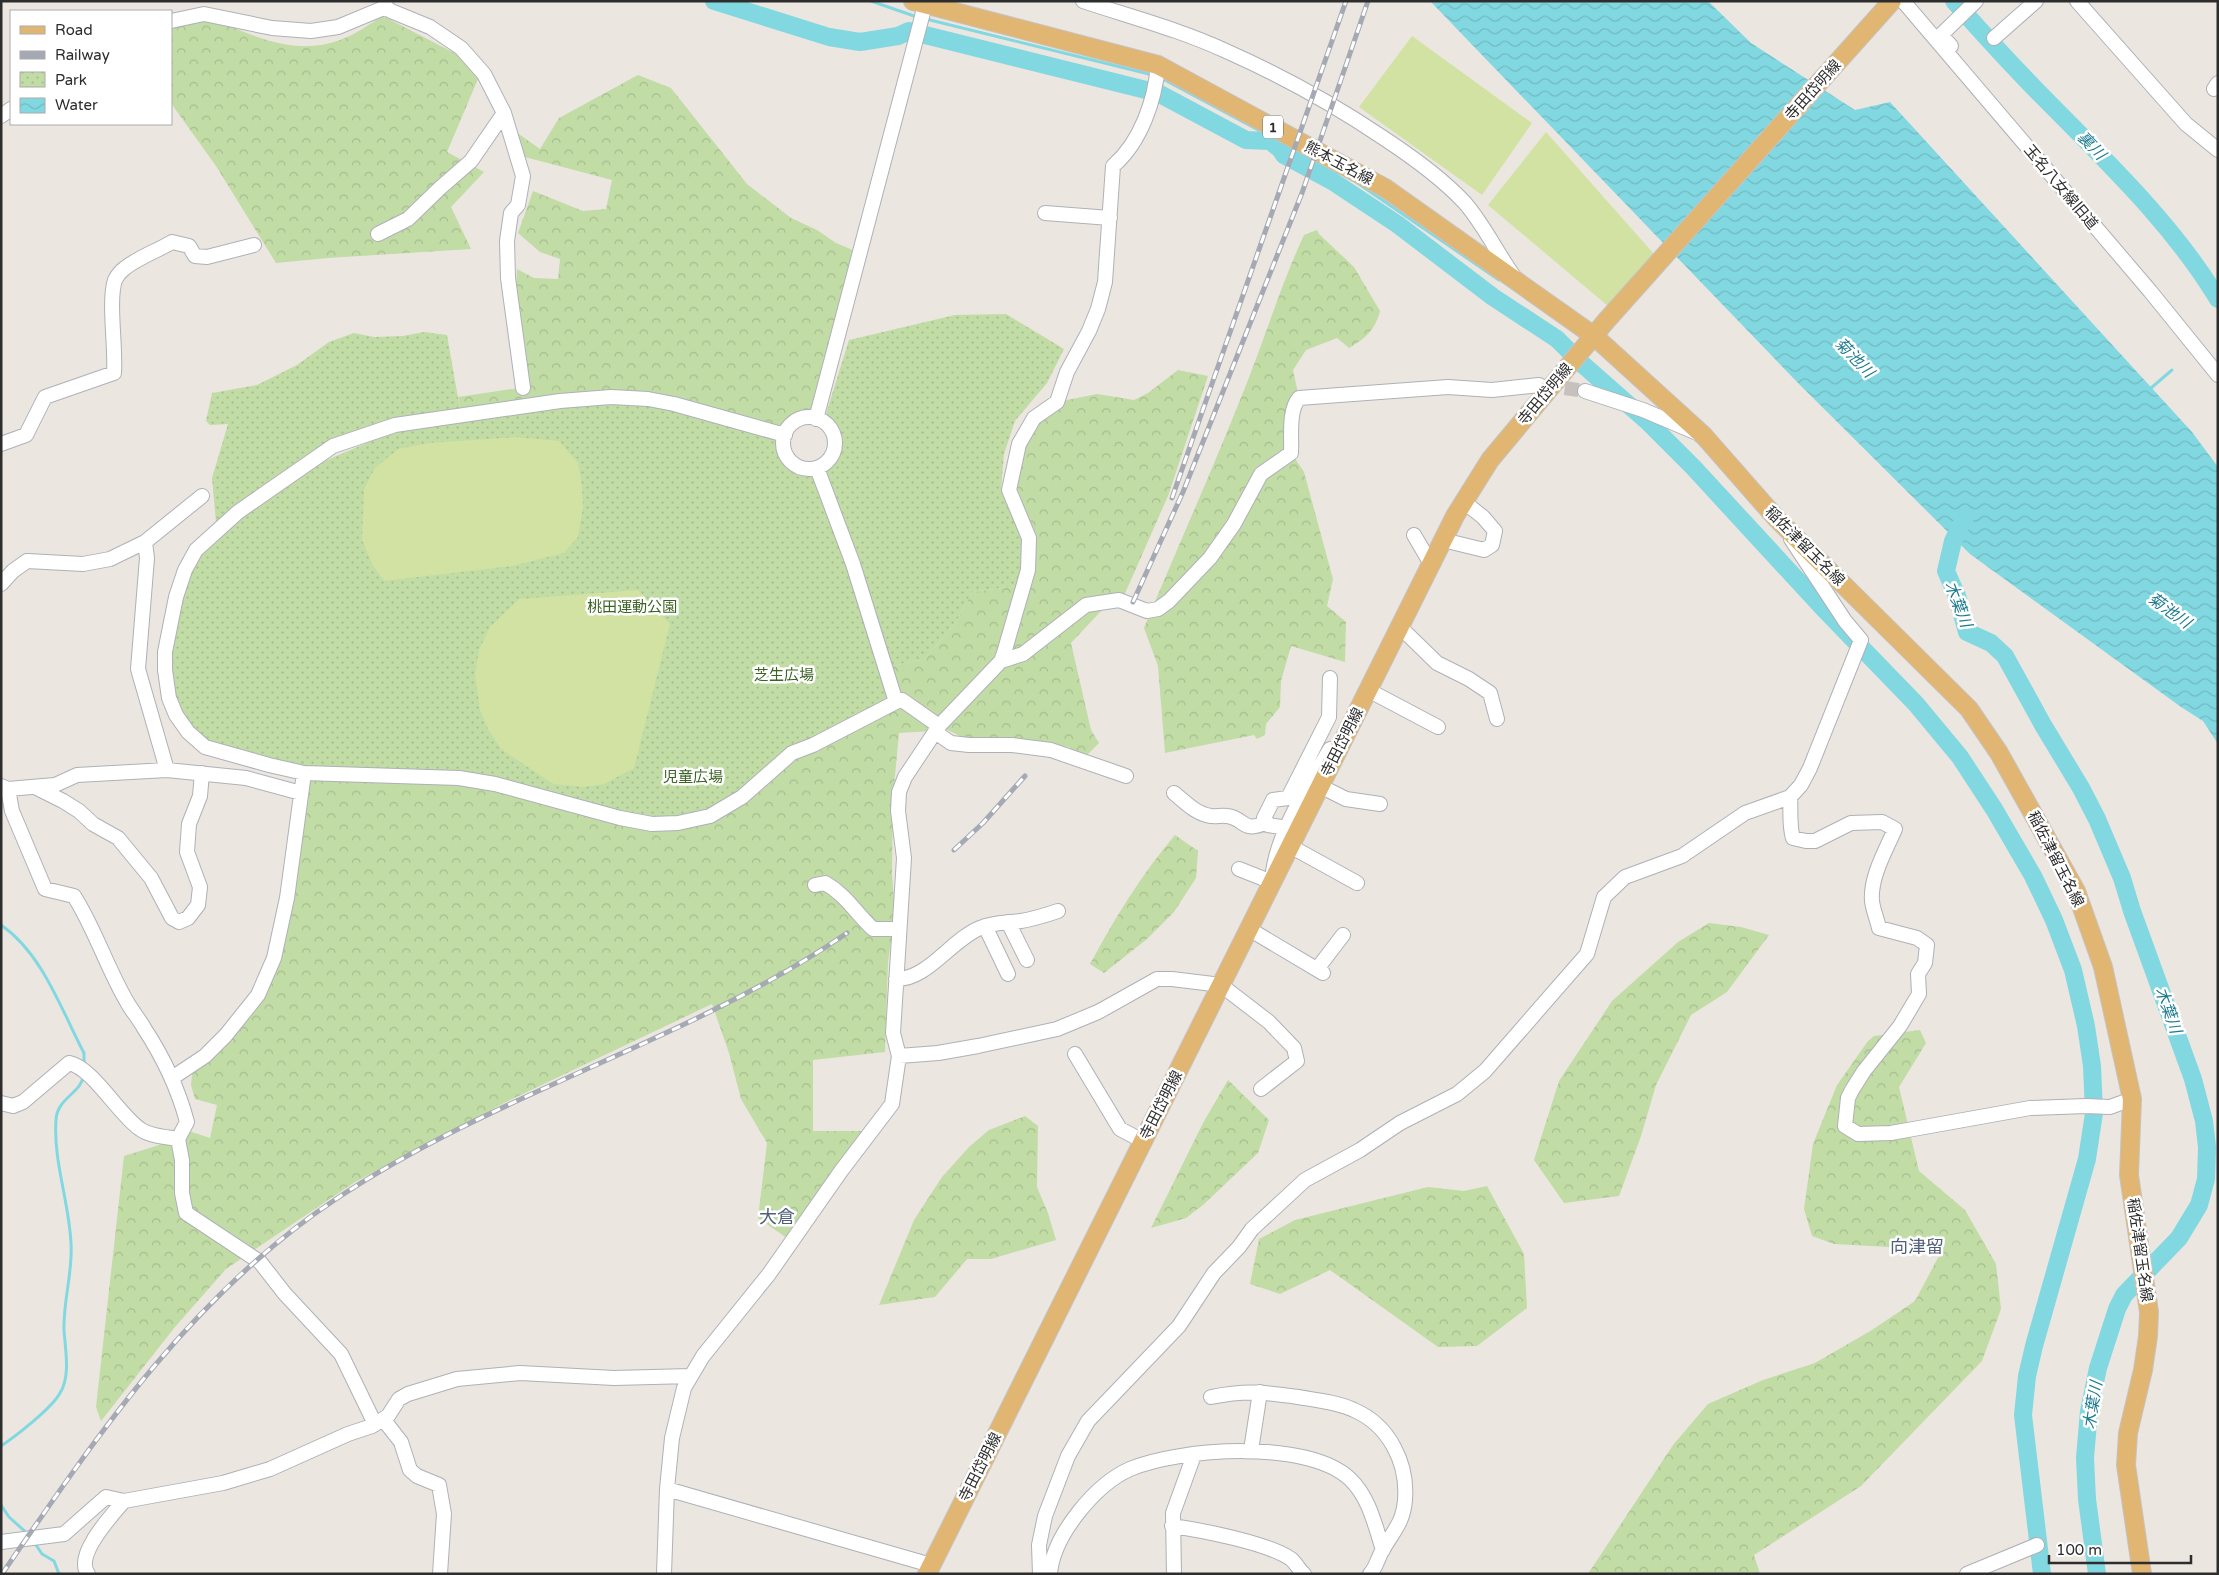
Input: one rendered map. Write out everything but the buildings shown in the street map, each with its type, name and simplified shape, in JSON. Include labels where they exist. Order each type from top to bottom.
[{"type":"main road","name":"寺田岱明線","points":[[929,1569],[1443,540],[1464,502],[1490,460],[1606,321],[1898,3]]},
{"type":"main road","name":"熊本玉名線","points":[[921,11],[1158,68],[1385,188],[1515,278],[1594,336]]},
{"type":"main road","name":"稲佐津留玉名線","points":[[1594,336],[1704,436],[1776,518],[1969,709],[2000,753],[2076,891],[2103,967],[2132,1099],[2129,1175],[2149,1312],[2143,1370],[2131,1413],[2126,1465],[2142,1574]]},
{"type":"street","points":[[1083,1],[1172,30],[1225,50],[1287,80],[1365,126],[1399,148],[1449,187],[1480,221],[1497,254],[1515,278]]},
{"type":"street","points":[[1994,38],[2036,1]]},
{"type":"street","points":[[2077,1],[2186,124],[2218,150]]},
{"type":"street","points":[[1898,3],[1915,5],[1945,32],[1957,52],[1957,64]]},
{"type":"street","name":"玉名八女線旧道","points":[[1898,3],[1957,64],[2150,291],[2218,375]]},
{"type":"street","points":[[172,21],[204,14],[272,28],[311,31],[338,27],[386,4],[399,16],[430,27],[461,48],[484,74],[504,113],[522,176],[518,205],[511,213],[507,247],[508,278],[523,388]]},
{"type":"street","points":[[1945,32],[1972,5]]},
{"type":"street","points":[[816,418],[921,11]]},
{"type":"street","points":[[664,1574],[667,1489],[672,1438],[684,1388],[703,1356],[769,1274],[841,1171],[892,1104],[899,1056],[893,1033],[904,858],[898,811],[899,792],[905,777],[937,729],[1001,661],[1028,570],[1028,538],[1009,490],[1019,444],[1034,418],[1057,402],[1067,372],[1089,331],[1105,282],[1113,166],[1123,157],[1141,128],[1153,97],[1158,68]]},
{"type":"street","points":[[378,234],[408,219],[471,161],[504,113]]},
{"type":"street","points":[[1045,213],[1110,218]]},
{"type":"street","points":[[1,444],[26,435],[45,397],[114,373],[116,355],[113,304],[114,284],[116,278],[125,268],[172,242],[189,246],[195,256],[207,257],[254,246]]},
{"type":"street","points":[[1001,661],[1023,654],[1086,604],[1119,600],[1147,611],[1158,609],[1169,601],[1210,558],[1234,524],[1261,474],[1291,453],[1292,415],[1294,403],[1299,398],[1448,387],[1492,390],[1538,385]]},
{"type":"street","points":[[1585,391],[1643,410],[1704,436]]},
{"type":"street","points":[[784,435],[674,404],[648,399],[611,397],[560,401],[395,425],[333,446],[238,512],[196,550],[176,597],[165,652],[165,670],[169,698],[176,714],[188,732],[205,747],[239,758],[304,773],[459,778],[500,785],[620,818],[652,824],[678,823],[710,816],[724,809],[761,782],[792,753],[814,745],[902,700],[937,729],[950,743],[1012,745],[1051,750],[1126,776]]},
{"type":"street","points":[[816,418],[829,428],[835,443],[830,458],[817,468],[801,468],[788,459],[783,443],[784,435],[797,420],[816,418]]},
{"type":"street","points":[[817,468],[853,564],[896,702]]},
{"type":"street","points":[[1,584],[13,571],[27,561],[83,564],[110,559],[145,542],[202,496]]},
{"type":"street","points":[[1443,540],[1484,550],[1492,545],[1495,531],[1483,517],[1464,502]]},
{"type":"street","points":[[1040,1574],[1039,1545],[1045,1516],[1068,1456],[1088,1421],[1179,1326],[1214,1273],[1239,1247],[1252,1229],[1305,1180],[1360,1150],[1400,1123],[1458,1094],[1486,1071],[1587,954],[1604,897],[1625,877],[1682,856],[1745,813],[1790,797],[1801,785],[1810,768],[1861,640],[1844,621],[1776,518]]},
{"type":"street","points":[[1414,535],[1431,564]]},
{"type":"street","points":[[145,542],[147,558],[138,669],[167,770]]},
{"type":"street","points":[[1400,627],[1437,663],[1469,679],[1490,693],[1497,720]]},
{"type":"street","points":[[1239,868],[1272,882],[1273,868],[1288,828],[1292,804],[1329,717],[1330,678]]},
{"type":"street","points":[[1368,690],[1438,727]]},
{"type":"street","points":[[1292,804],[1336,740],[1351,724]]},
{"type":"street","points":[[301,793],[246,778],[167,770],[77,775],[55,785],[5,788],[12,812],[45,889],[74,896],[83,910],[106,964],[127,1003],[144,1028],[179,1094],[187,1122],[178,1139],[182,1160],[182,1193],[186,1213],[260,1262],[285,1294],[341,1354],[379,1422],[401,1442],[410,1470],[417,1476],[439,1485],[444,1514],[440,1574]]},
{"type":"street","points":[[34,787],[63,801],[79,811],[93,824],[118,838],[151,878],[172,918],[179,922],[188,918],[198,905],[200,887],[186,852],[188,824],[200,796],[202,773]]},
{"type":"street","points":[[172,1078],[205,1056],[226,1035],[258,995],[274,958],[284,915],[304,773]]},
{"type":"street","points":[[1320,786],[1346,799],[1380,804]]},
{"type":"street","points":[[1174,793],[1193,810],[1210,816],[1228,816],[1244,826],[1256,827],[1266,822]]},
{"type":"street","points":[[1790,797],[1792,819],[1790,829],[1793,838],[1815,841],[1851,823],[1882,822],[1895,829],[1876,875],[1872,898],[1874,910],[1879,928],[1917,938],[1927,945],[1925,964],[1918,974],[1919,994],[1900,1026],[1864,1071],[1852,1090],[1848,1098],[1845,1126],[1858,1134],[1891,1133],[2030,1108],[2110,1107],[2132,1099]]},
{"type":"street","points":[[1288,828],[1268,825],[1264,818],[1273,800],[1292,804]]},
{"type":"street","points":[[1290,846],[1357,883]]},
{"type":"street","points":[[815,885],[824,883],[844,896],[860,917],[873,929],[899,929]]},
{"type":"street","points":[[896,979],[916,976],[960,940],[984,926],[1038,918],[1058,910]]},
{"type":"street","points":[[1008,922],[1027,960]]},
{"type":"street","points":[[984,926],[1008,974]]},
{"type":"street","points":[[1249,929],[1320,971],[1342,935]]},
{"type":"street","points":[[899,1056],[978,1046],[1057,1029],[1098,1012],[1157,979],[1172,979],[1221,985],[1268,1022],[1294,1048],[1297,1061],[1261,1089]]},
{"type":"street","points":[[1075,1054],[1120,1129],[1143,1141]]},
{"type":"street","points":[[1,1104],[13,1106],[23,1102],[69,1063],[74,1064],[88,1076],[141,1130],[178,1139]]},
{"type":"street","points":[[1,1542],[64,1534],[106,1497],[124,1501],[223,1483],[270,1469],[379,1422],[388,1416],[399,1399],[408,1394],[457,1379],[520,1373],[614,1378],[691,1376]]},
{"type":"street","points":[[1211,1396],[1240,1391],[1314,1399],[1354,1410],[1374,1422],[1391,1441],[1399,1456],[1406,1486],[1402,1520],[1370,1574]]},
{"type":"street","points":[[1251,1450],[1260,1392]]},
{"type":"street","points":[[1050,1574],[1065,1530],[1098,1491],[1116,1477],[1131,1469],[1160,1460],[1251,1450],[1310,1459],[1335,1469],[1349,1478],[1362,1493],[1383,1550]]},
{"type":"street","points":[[1174,1574],[1173,1513],[1194,1455]]},
{"type":"street","points":[[667,1489],[929,1569]]},
{"type":"street","points":[[88,1574],[86,1570],[86,1553],[103,1524],[124,1501]]},
{"type":"street","points":[[1172,1526],[1192,1529],[1266,1548],[1291,1560],[1304,1574]]},
{"type":"street","points":[[1967,1574],[2037,1545]]},
{"type":"green space","points":[[204,14],[236,29],[270,41],[287,45],[305,46],[322,45],[346,38],[383,16],[460,56],[478,79],[447,152],[484,172],[451,207],[471,249],[276,263],[216,166],[173,106],[172,21]]},
{"type":"green space","points":[[1412,36],[1532,123],[1482,195],[1359,107]]},
{"type":"green space","points":[[638,75],[671,88],[747,184],[791,218],[817,230],[836,243],[860,253],[817,414],[794,419],[784,431],[461,416],[458,397],[526,387],[516,289],[517,269],[534,278],[558,279],[560,259],[540,252],[518,233],[533,191],[583,211],[606,209],[612,180],[521,156],[516,132],[540,149],[559,118]]},
{"type":"green space","points":[[1546,132],[1654,254],[1608,306],[1488,205]]},
{"type":"green space","points":[[1317,230],[1354,267],[1380,311],[1372,328],[1365,337],[1355,344],[1349,348],[1337,338],[1306,350],[1293,370],[1299,398],[1291,453],[1304,472],[1333,579],[1327,606],[1346,622],[1345,662],[1291,646],[1281,681],[1280,707],[1266,724],[1265,735],[1257,739],[1254,735],[1165,753],[1158,666],[1144,628],[1210,474],[1296,253],[1304,235]]},
{"type":"green space","name":"桃田運動公園","points":[[1006,314],[1064,349],[1047,383],[1015,421],[1004,454],[1001,489],[1029,538],[1028,570],[1016,586],[972,592],[956,622],[924,660],[911,661],[879,671],[888,699],[808,747],[751,791],[678,823],[500,787],[334,774],[217,749],[176,715],[165,652],[196,550],[242,515],[327,460],[383,436],[540,397],[621,397],[778,437],[778,453],[784,465],[793,473],[804,476],[817,476],[828,470],[836,461],[840,446],[836,430],[825,417],[849,340],[955,315]]},
{"type":"green space","points":[[424,332],[447,335],[461,415],[353,439],[217,533],[212,478],[228,424],[210,425],[206,421],[212,393],[257,385],[297,365],[329,342],[354,333],[374,337],[403,336]]},
{"type":"green space","name":"児童広場","points":[[1178,370],[1208,376],[1168,496],[1119,607],[1102,610],[1071,643],[1091,730],[1099,743],[1084,758],[1069,747],[1024,740],[967,740],[948,730],[899,733],[893,797],[892,874],[895,914],[888,962],[885,1052],[813,1060],[813,1131],[879,1131],[797,1245],[758,1218],[767,1143],[741,1099],[729,1053],[712,1004],[504,1103],[355,1182],[226,1269],[175,1327],[101,1421],[96,1407],[124,1156],[178,1139],[183,1129],[210,1138],[217,1105],[195,1099],[191,1085],[193,1064],[250,1006],[274,959],[304,773],[879,671],[911,661],[924,660],[956,622],[972,592],[1016,586],[1028,570],[1009,490],[1019,444],[1057,402],[1097,394],[1134,400],[1148,393]]},
{"type":"green space","points":[[516,437],[559,441],[578,463],[583,507],[578,537],[564,553],[512,566],[384,581],[372,564],[362,540],[364,489],[375,468],[398,449],[428,443]]},
{"type":"green space","points":[[638,590],[670,624],[634,768],[604,784],[584,787],[553,784],[501,749],[488,729],[480,710],[475,675],[479,650],[490,627],[519,599]]},
{"type":"green space","points":[[1175,835],[1198,851],[1196,878],[1174,912],[1147,939],[1104,973],[1090,964],[1129,897]]},
{"type":"green space","points":[[1709,923],[1741,927],[1769,935],[1727,992],[1691,1015],[1656,1085],[1641,1136],[1619,1196],[1564,1203],[1534,1160],[1559,1081],[1612,1001],[1678,942]]},
{"type":"green space","points":[[1920,1030],[1926,1043],[1899,1087],[1919,1171],[1965,1210],[1996,1264],[2001,1309],[1982,1361],[1861,1486],[1754,1555],[1760,1574],[1588,1574],[1673,1445],[1708,1404],[1763,1380],[1815,1363],[1872,1330],[1915,1301],[1940,1254],[1889,1247],[1834,1244],[1812,1236],[1804,1209],[1813,1144],[1837,1085],[1868,1041],[1874,1036]]},
{"type":"green space","points":[[1228,1080],[1269,1120],[1258,1153],[1203,1205],[1186,1218],[1151,1228],[1203,1123]]},
{"type":"green space","points":[[1025,1116],[1038,1126],[1037,1187],[1048,1213],[1056,1240],[991,1259],[967,1259],[935,1297],[879,1305],[914,1220],[942,1177],[969,1147],[989,1130]]},
{"type":"green space","points":[[1487,1186],[1524,1254],[1527,1308],[1477,1346],[1438,1347],[1330,1270],[1280,1294],[1250,1284],[1259,1239],[1295,1220],[1428,1187],[1464,1191]]},
{"type":"water","name":"菊池川","points":[[1430,1],[1708,1],[1751,43],[1855,110],[1890,102],[2192,432],[2218,467],[2218,744],[2203,721],[1970,554],[1799,384]]},
{"type":"waterway","points":[[714,1],[829,37],[860,42],[898,36],[909,31],[1158,93],[1246,140],[1270,141],[1284,155],[1332,181],[1397,224],[1493,297],[1557,339],[1580,362],[1647,421],[1693,467],[1823,608],[1916,704],[1960,757],[1994,809],[2033,876],[2054,920],[2073,970],[2086,1026],[2092,1066],[2094,1113],[2087,1159],[2034,1346],[2027,1376],[2023,1415],[2042,1574]]},
{"type":"waterway","points":[[871,1],[917,17]]},
{"type":"waterway","name":"裏川","points":[[1954,1],[2013,66],[2140,197],[2181,246],[2218,299]]},
{"type":"waterway","points":[[926,19],[1153,75]]},
{"type":"waterway","points":[[1161,78],[1356,182],[1499,280]]},
{"type":"waterway","points":[[2151,388],[2172,370]]},
{"type":"waterway","name":"木葉川","points":[[1965,517],[1953,541],[1946,571],[1957,596],[1967,632],[1991,643],[2005,656],[2097,819],[2122,878],[2132,911],[2193,1079],[2204,1121],[2207,1147],[2206,1179],[2199,1205],[2179,1238],[2124,1295],[2117,1309],[2098,1368],[2089,1411],[2085,1458],[2087,1499],[2097,1574]]},
{"type":"waterway","points":[[1,925],[28,951],[39,966],[84,1053],[84,1065]]},
{"type":"waterway","points":[[1,1446],[50,1406],[60,1393],[65,1379],[64,1319],[71,1265],[71,1243],[57,1150],[56,1120],[60,1106],[78,1087],[83,1077]]},
{"type":"waterway","points":[[1,1505],[9,1517],[29,1535]]},
{"type":"waterway","points":[[34,1542],[42,1554],[54,1561],[59,1574]]},
{"type":"tunnel","points":[[1544,385],[1585,391]]},
{"type":"railway","points":[[1172,498],[1346,1]]},
{"type":"railway","points":[[1133,602],[1183,492],[1302,193],[1368,1]]},
{"type":"railway","points":[[954,850],[983,823],[1025,776]]},
{"type":"railway","points":[[2,1574],[112,1419],[151,1370],[193,1322],[237,1278],[285,1237],[336,1199],[397,1161],[526,1097],[723,1006],[786,971],[847,933]]},
{"type":"district","name":"大倉","points":[[777,1217]]},
{"type":"district","name":"向津留","points":[[1917,1247]]},
{"type":"park label","name":"芝生広場","points":[[784,675]]}]
